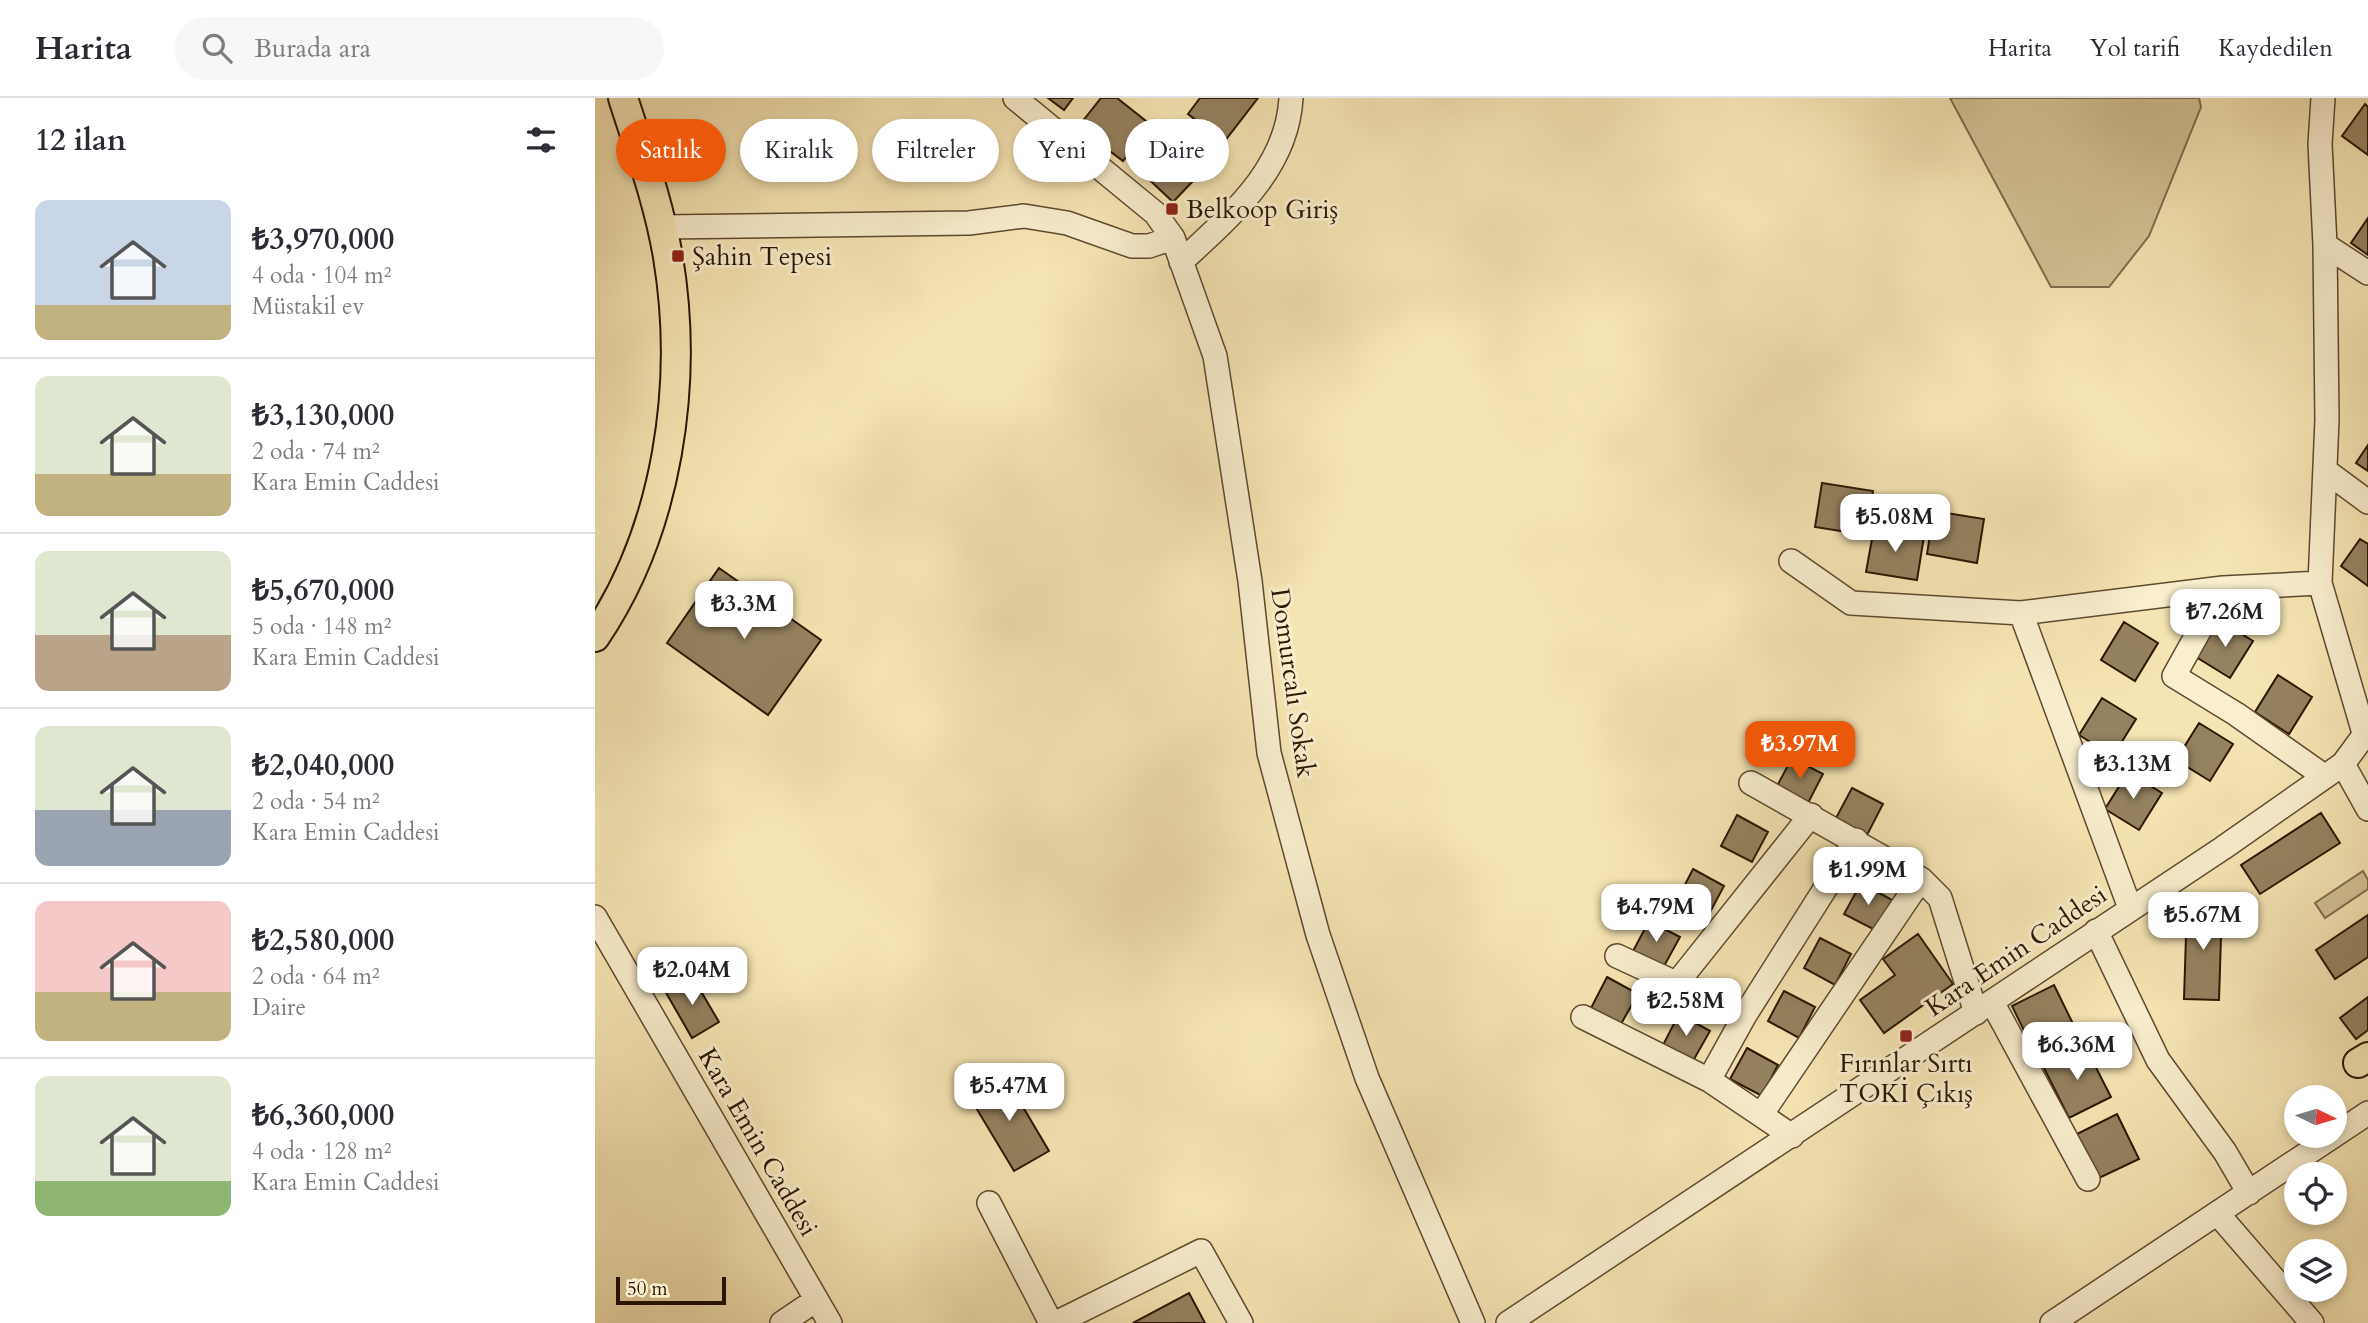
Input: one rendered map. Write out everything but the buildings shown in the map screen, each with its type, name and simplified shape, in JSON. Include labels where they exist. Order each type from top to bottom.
[{"type":"main road","points":[[595,637],[617,604],[638,555],[655,500],[669,440],[674,401],[675,332],[662,227],[623,98]]},
{"type":"street","name":"Domurcalı Sokak","points":[[1015,98],[1155,213],[1173,238],[1215,356],[1250,581],[1269,753],[1318,935],[1367,1078],[1473,1323]]},
{"type":"street","points":[[1181,262],[1233,214],[1275,158],[1289,121],[1291,98]]},
{"type":"street","points":[[2323,98],[2320,144],[2325,245],[2326,471],[2320,583],[2366,731]]},
{"type":"street","points":[[662,227],[969,223],[1024,216],[1067,223],[1132,246],[1149,246],[1173,238]]},
{"type":"street","points":[[2325,245],[2368,273]]},
{"type":"street","points":[[2326,471],[2368,502]]},
{"type":"street","points":[[1791,561],[1851,603],[2021,613],[2223,588],[2320,583]]},
{"type":"street","points":[[2223,588],[2174,676],[2334,770],[2368,809]]},
{"type":"street","points":[[2021,613],[2130,908]]},
{"type":"street","name":"Kara Emin Caddesi","points":[[1509,1323],[2223,848],[2334,770],[2366,731]]},
{"type":"street","points":[[1751,783],[1921,879],[1940,898],[1984,1007],[2088,1179]]},
{"type":"street","points":[[1677,983],[1811,815]]},
{"type":"street","points":[[1709,1080],[1745,1015],[1856,840]]},
{"type":"street","points":[[1761,1115],[1921,879]]},
{"type":"street","name":"Kara Emin Caddesi","points":[[595,917],[830,1323]]},
{"type":"street","points":[[2097,931],[2158,1060],[2225,1152],[2249,1194]]},
{"type":"street","points":[[1617,956],[1745,1015]]},
{"type":"street","points":[[1583,1017],[1709,1080],[1792,1136]]},
{"type":"street","points":[[2052,1323],[2368,1113]]},
{"type":"street","points":[[989,1203],[1054,1323],[1201,1251],[1241,1323]]},
{"type":"street","points":[[2217,1213],[2312,1323]]},
{"type":"street","points":[[782,1323],[817,1300]]},
{"type":"shaded area","points":[[1950,98],[2199,98],[2201,107],[2149,236],[2109,287],[2051,287]]},
{"type":"shaded area","points":[[2363,871],[2368,880],[2368,889],[2325,918],[2315,903]]},
{"type":"place","name":"Belkoop Giriş","points":[[1172,209]]},
{"type":"place","name":"Şahin Tepesi","points":[[678,256]]},
{"type":"place","name":"Fırınlar Sırtı TOKİ Çıkış","points":[[1906,1036]]}]
